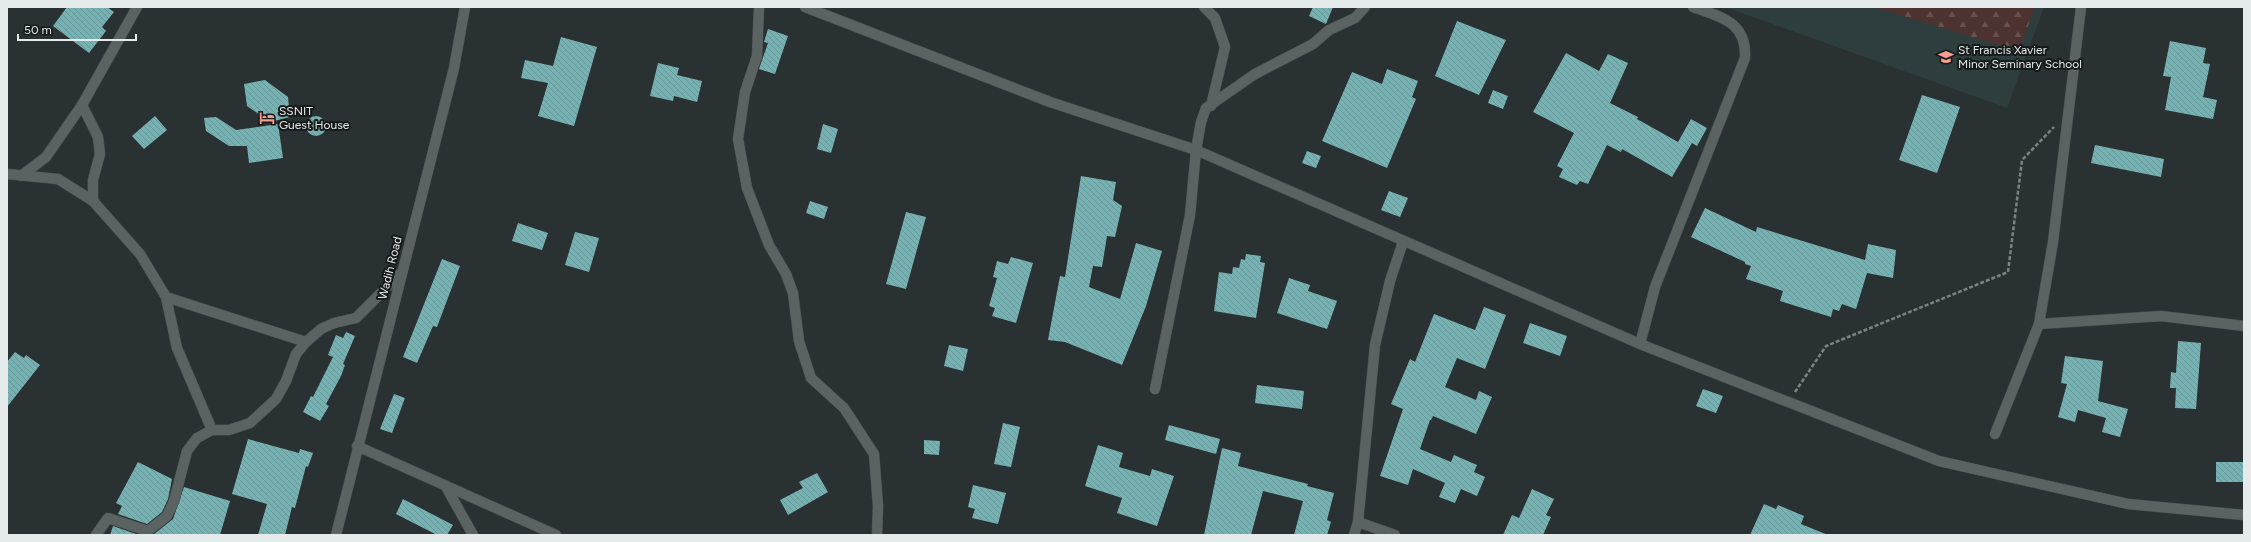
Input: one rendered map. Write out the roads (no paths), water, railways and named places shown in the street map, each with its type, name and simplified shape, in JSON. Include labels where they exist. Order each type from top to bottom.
[{"type":"street","points":[[21,176],[46,157],[82,105],[136,7]]},
{"type":"street","name":"Wadih Road","points":[[336,535],[357,446],[454,68],[465,7]]},
{"type":"street","points":[[759,7],[757,56],[745,92],[738,139],[747,188],[768,245],[786,274],[793,293],[799,341],[811,378],[844,408],[874,454],[878,506],[877,535]]},
{"type":"street","points":[[805,7],[1050,102],[1196,150],[1403,242],[1640,344],[1940,461],[2128,504],[2244,515]]},
{"type":"street","points":[[1204,7],[1215,18],[1225,47],[1211,106]]},
{"type":"street","points":[[1155,389],[1190,214],[1196,150],[1201,122],[1206,108],[1211,106],[1255,74],[1314,44],[1329,30],[1355,18],[1365,7]]},
{"type":"street","points":[[1640,344],[1655,287],[1746,58],[1746,44],[1740,32],[1730,20],[1693,7]]},
{"type":"street","points":[[1995,434],[2039,324],[2053,242],[2081,7]]},
{"type":"street","points":[[82,105],[98,137],[100,154],[93,180],[93,201]]},
{"type":"street","points":[[7,174],[58,179],[93,201],[140,254],[166,297],[177,348],[212,430]]},
{"type":"street","points":[[1354,535],[1358,522],[1375,345],[1390,281],[1403,242]]},
{"type":"street","points":[[96,535],[108,518],[148,531],[167,516],[174,501],[187,451],[198,438],[212,430],[229,430],[250,423],[276,399],[286,381],[296,354],[306,342],[321,329],[334,323],[356,318],[403,271]]},
{"type":"street","points":[[166,297],[306,342]]},
{"type":"street","points":[[2039,324],[2161,316],[2244,326]]},
{"type":"street","points":[[357,446],[556,535]]},
{"type":"street","points":[[445,485],[473,535]]},
{"type":"street","points":[[1358,522],[1395,535]]},
{"type":"place","name":"St Francis Xavier Minor Seminary School","points":[[1946,57]]},
{"type":"place","name":"SSNIT Guest House","points":[[267,118]]}]
